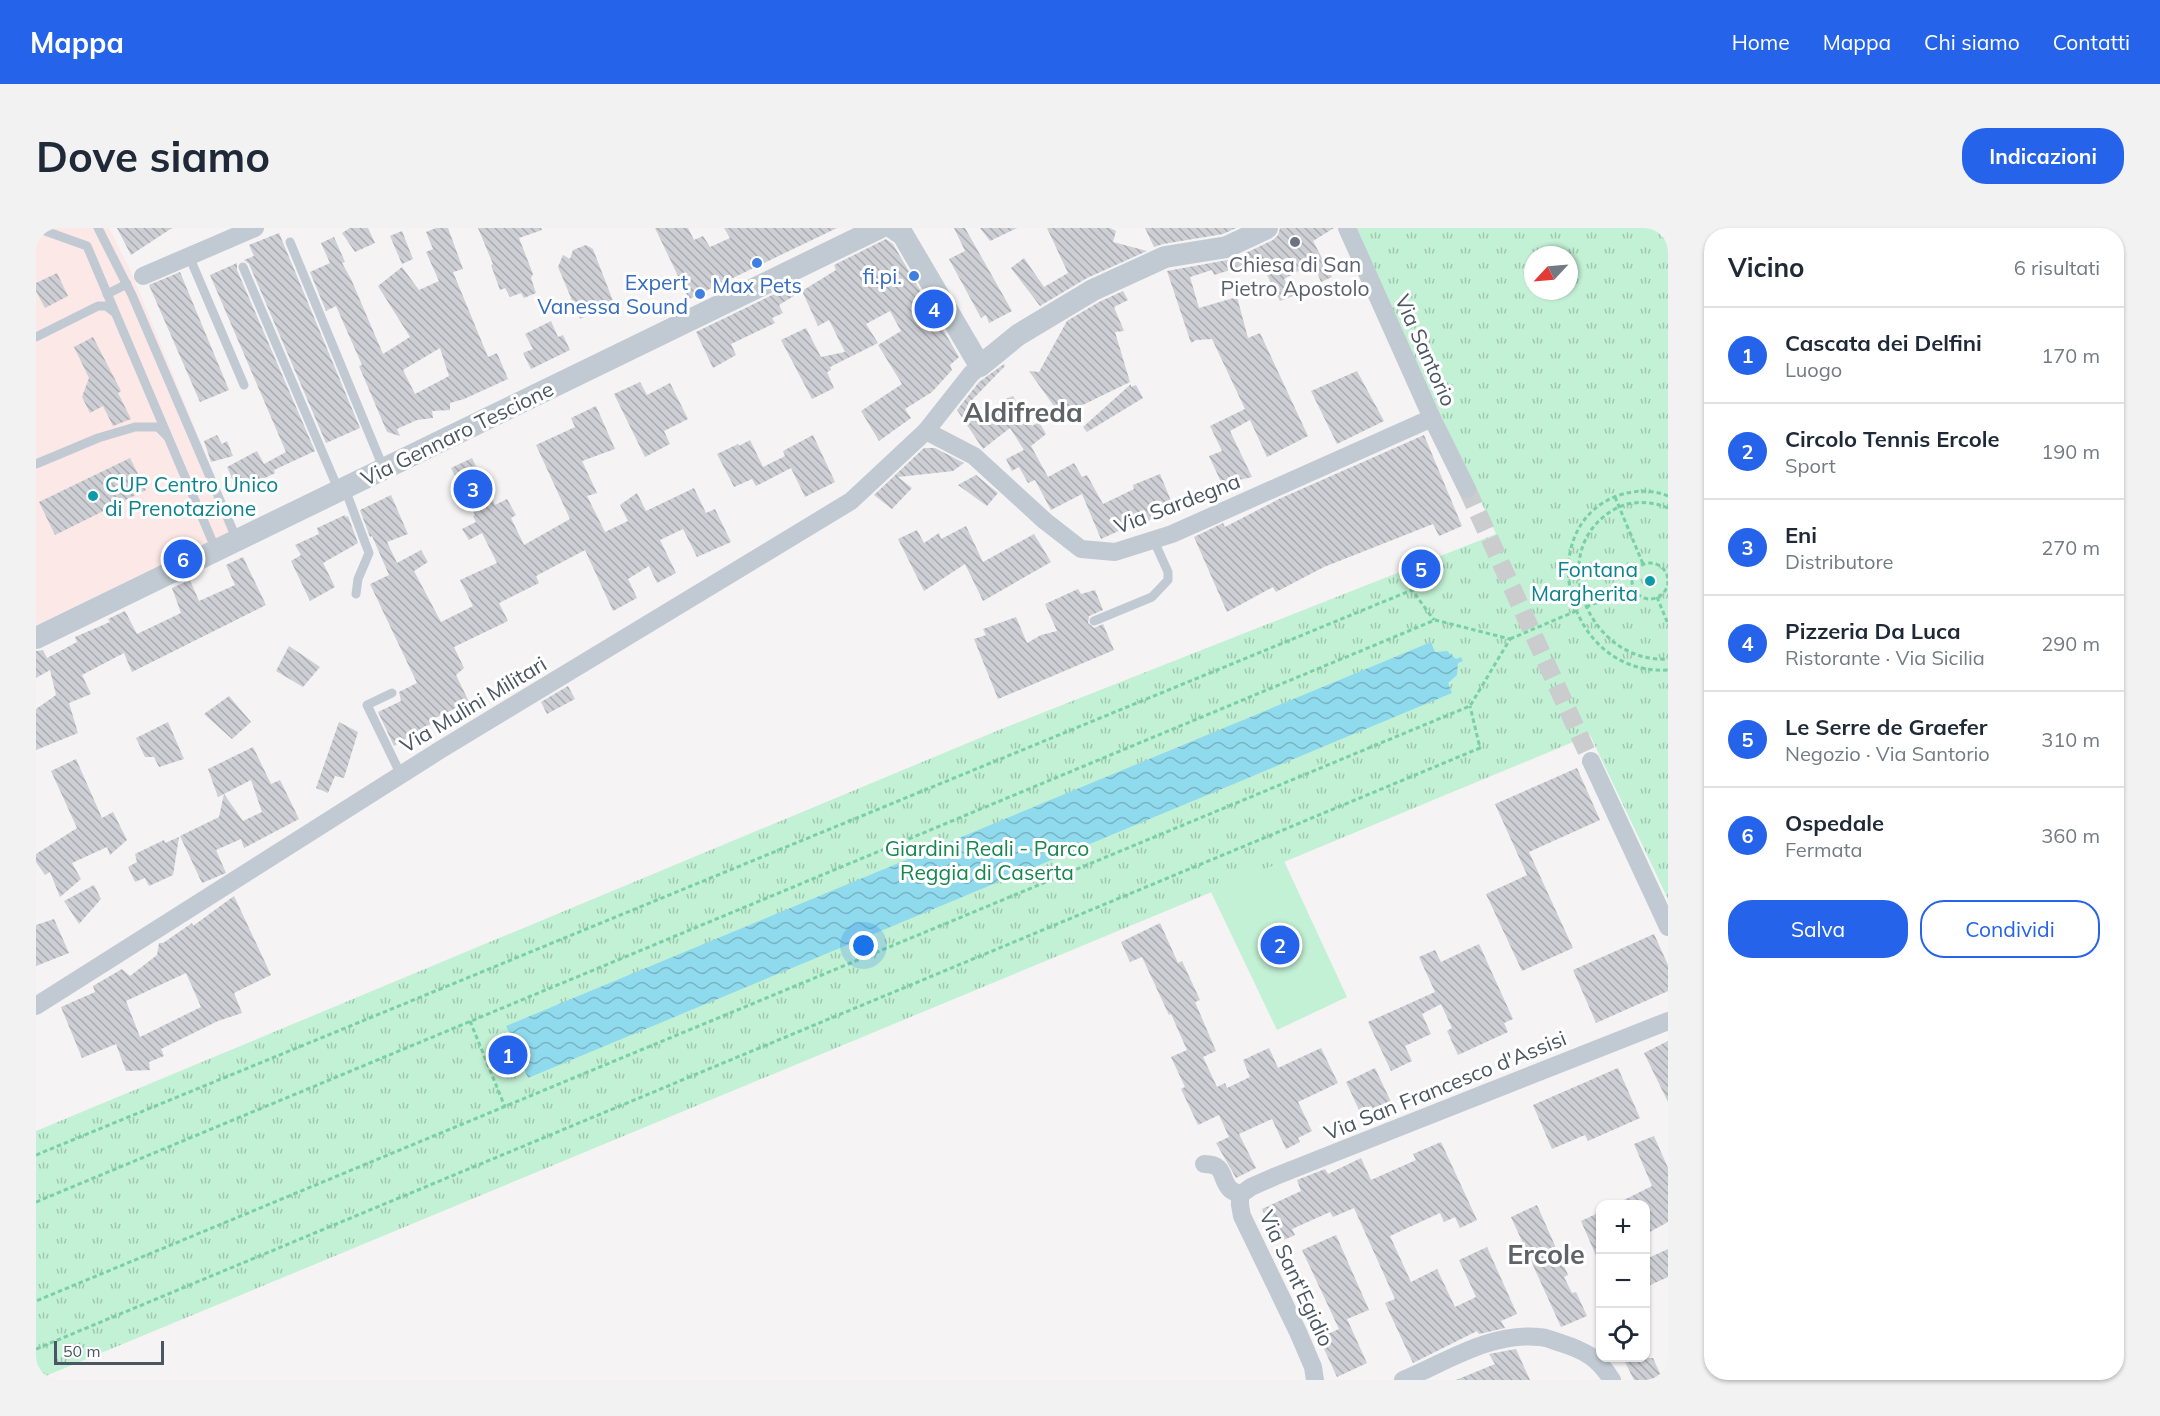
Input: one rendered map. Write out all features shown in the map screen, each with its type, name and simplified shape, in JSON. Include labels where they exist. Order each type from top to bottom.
[{"type":"street","points":[[135,280],[255,228]]},
{"type":"street","name":"Via Gennaro Tescione","points":[[36,638],[879,228]]},
{"type":"street","points":[[893,228],[903,235],[980,366],[1018,335],[1093,290],[1165,257],[1227,247],[1267,228]]},
{"type":"street","name":"Via Santorio","points":[[1347,228],[1432,418],[1467,489]]},
{"type":"street","name":"Via Mulini Militari","points":[[36,1006],[401,774],[851,501],[926,431],[971,374],[980,366]]},
{"type":"street","name":"Via Sardegna","points":[[926,431],[974,456],[1045,521],[1081,549],[1115,552],[1155,541],[1432,418]]},
{"type":"street","points":[[1592,761],[1668,927]]},
{"type":"street","name":"Via San Francesco d'Assisi","points":[[1240,1195],[1251,1187],[1276,1176],[1668,1021]]},
{"type":"street","points":[[1204,1164],[1219,1167],[1230,1189],[1240,1195]]},
{"type":"street","name":"Via Sant'Egidio","points":[[1240,1195],[1242,1216],[1298,1332],[1313,1367],[1315,1380]]},
{"type":"street","points":[[1403,1380],[1473,1348],[1512,1337],[1541,1337],[1580,1349],[1600,1363],[1612,1380]]},
{"type":"lane","points":[[37,228],[87,246],[216,550]]},
{"type":"lane","points":[[98,228],[135,280],[237,540]]},
{"type":"lane","points":[[290,242],[384,468]]},
{"type":"lane","points":[[189,256],[244,385]]},
{"type":"lane","points":[[243,267],[369,553],[358,579],[356,594]]},
{"type":"lane","points":[[107,294],[135,280]]},
{"type":"lane","points":[[36,337],[98,306],[106,306],[116,313]]},
{"type":"lane","points":[[36,464],[99,438],[135,427],[158,427],[171,440]]},
{"type":"lane","points":[[1094,621],[1152,597],[1168,580],[1168,572],[1155,541]]},
{"type":"lane","points":[[392,693],[367,705],[401,774]]},
{"type":"path","points":[[1668,496],[1646,491],[1630,492],[1615,496],[1601,504],[1579,528],[1569,560],[1568,578],[1576,611],[1584,627],[1595,641],[1622,662],[1637,668],[1653,671],[1668,670]]},
{"type":"path","points":[[1615,496],[1643,564]]},
{"type":"path","points":[[1668,508],[1646,502],[1632,503],[1607,513],[1589,534],[1583,547],[1579,577],[1586,607],[1603,634],[1627,652],[1654,660],[1668,659]]},
{"type":"path","points":[[1643,564],[1657,564],[1666,574],[1666,588],[1657,597],[1643,597],[1634,588],[1633,574],[1643,564]]},
{"type":"path","points":[[1586,607],[1634,588]]},
{"type":"path","points":[[36,1155],[1412,590],[1435,620]]},
{"type":"path","points":[[1657,597],[1668,624]]},
{"type":"path","points":[[36,1202],[1435,620],[1509,639],[1576,611]]},
{"type":"path","points":[[36,1301],[1470,706],[1509,639]]},
{"type":"path","points":[[36,1349],[1480,748],[1470,706]]},
{"type":"path","points":[[470,1021],[505,1107]]},
{"type":"shaded area","points":[[36,228],[109,228],[131,272],[236,529],[36,625]]},
{"type":"green space","name":"Giardini Reali - Parco Reggia di Caserta","points":[[1354,228],[1668,228],[1668,899],[1590,735],[36,1380],[36,1131],[999,730],[1496,534]]},
{"type":"green space","points":[[1284,861],[1347,997],[1277,1030],[1211,892]]},
{"type":"water","points":[[1431,642],[1435,652],[1447,651],[1456,659],[1461,657],[1463,661],[1458,663],[1457,675],[1448,683],[1452,693],[528,1078],[523,1067],[517,1066],[508,1058],[506,1045],[511,1036],[506,1026]]},
{"type":"building","points":[[117,228],[172,228],[131,255]]},
{"type":"building","points":[[350,228],[368,228],[375,243],[355,252],[342,233]]},
{"type":"building","points":[[436,228],[448,228],[463,269],[453,272],[488,357],[497,353],[508,379],[450,403],[450,410],[432,411],[433,418],[417,420],[397,429],[400,436],[387,432],[359,366],[362,365],[336,306],[326,311],[310,272],[330,263],[321,243],[334,237],[345,262],[342,263],[383,354],[410,337],[378,286],[402,267],[419,290],[439,281],[426,252],[433,249],[426,232]],"holes":[[[440,348],[449,376],[415,394],[403,370]]]},
{"type":"building","points":[[478,228],[541,228],[542,230],[519,238],[533,274],[531,278],[536,293],[524,298],[521,293],[510,297],[505,288],[500,290],[491,265],[493,264]]},
{"type":"building","points":[[655,228],[688,228],[694,240],[703,236],[710,247],[730,238],[724,228],[837,228],[689,299]]},
{"type":"building","points":[[954,228],[965,228],[1012,311],[989,323],[986,315],[981,318],[949,259],[965,251]]},
{"type":"building","points":[[980,228],[1017,228],[990,241]]},
{"type":"building","points":[[1047,228],[1110,228],[1116,231],[1113,242],[1147,251],[1087,278],[1040,306],[1011,268],[1024,258],[1044,287],[1068,273]]},
{"type":"building","points":[[1145,228],[1236,228],[1223,234],[1154,247]]},
{"type":"building","points":[[1280,228],[1334,228],[1313,241],[1332,277],[1321,282],[1313,263],[1284,279],[1293,296],[1280,301],[1259,259],[1214,275],[1212,270],[1190,277],[1199,308],[1237,297],[1248,338],[1260,333],[1308,436],[1267,457],[1250,420],[1230,431],[1252,477],[1222,484],[1209,456],[1222,451],[1210,426],[1245,409],[1212,339],[1196,340],[1191,343],[1167,271],[1233,259],[1273,240]]},
{"type":"building","points":[[402,231],[413,259],[402,264],[390,236]]},
{"type":"building","points":[[279,233],[360,428],[326,443],[249,264],[244,260],[254,256],[249,245]]},
{"type":"building","points":[[886,239],[893,244],[959,357],[950,365],[952,370],[932,392],[905,409],[911,418],[879,441],[861,411],[902,384],[878,345],[901,331],[890,311],[866,324],[878,343],[830,367],[831,370],[827,372],[834,388],[812,399],[781,340],[806,328],[821,357],[845,352],[829,320],[818,326],[802,291],[836,270],[834,265]]},
{"type":"building","points":[[586,245],[593,249],[613,301],[603,311],[597,314],[594,312],[580,319],[558,267],[563,255],[570,259],[573,250]]},
{"type":"building","points":[[237,263],[237,270],[315,451],[274,470],[275,473],[246,487],[244,483],[236,487],[227,467],[257,451],[264,464],[286,452],[210,275]]},
{"type":"building","points":[[180,272],[229,390],[200,402],[149,285]]},
{"type":"building","points":[[57,273],[68,296],[45,308],[36,291],[36,283]]},
{"type":"building","points":[[799,282],[802,291],[779,305],[783,313],[772,318],[775,323],[731,344],[736,355],[713,368],[696,332]]},
{"type":"building","points":[[1123,291],[1128,300],[1114,307],[1124,331],[1115,332],[1130,382],[1062,415],[1059,408],[1056,409],[1029,371],[1039,372],[1067,321]]},
{"type":"building","points":[[551,321],[558,337],[563,335],[570,350],[531,369],[523,353],[533,349],[525,334]]},
{"type":"building","points":[[93,337],[121,391],[118,393],[131,419],[113,426],[103,406],[90,413],[82,397],[89,378],[74,347]]},
{"type":"building","points":[[1004,364],[1005,366],[972,400],[986,417],[1002,407],[1006,399],[1013,396],[1032,426],[1039,422],[1046,434],[1031,446],[1048,477],[1074,463],[1082,477],[1087,475],[1103,504],[1134,489],[1133,485],[1160,474],[1174,508],[1146,522],[1145,519],[1101,539],[1082,494],[1051,510],[1035,480],[1028,483],[1019,467],[1012,471],[1006,459],[1024,450],[1010,428],[983,449],[957,410],[979,382]]},
{"type":"building","points":[[1357,371],[1384,421],[1337,444],[1311,391]]},
{"type":"building","points":[[640,382],[647,395],[670,383],[688,419],[664,431],[670,444],[645,457],[614,394]]},
{"type":"building","points":[[1131,384],[1131,387],[1136,385],[1143,398],[1087,432],[1083,427]]},
{"type":"building","points":[[596,406],[615,449],[582,461],[597,493],[587,496],[605,532],[628,521],[620,505],[637,493],[646,511],[694,488],[706,513],[715,509],[731,542],[697,557],[683,529],[660,540],[676,573],[657,583],[649,566],[628,579],[637,598],[613,611],[585,550],[536,576],[539,583],[499,603],[508,621],[454,647],[464,668],[456,675],[469,702],[433,719],[434,722],[394,746],[378,712],[401,701],[399,692],[417,683],[370,584],[389,575],[372,536],[370,537],[360,510],[391,495],[408,534],[387,542],[397,563],[421,550],[428,562],[414,571],[441,622],[473,606],[460,580],[497,563],[482,533],[469,540],[462,529],[476,522],[473,516],[475,515],[451,468],[472,458],[495,505],[507,499],[516,515],[511,518],[524,545],[570,519],[536,445],[575,427],[571,418]]},
{"type":"building","points":[[217,435],[222,444],[227,441],[233,456],[211,462],[204,441]]},
{"type":"building","points":[[813,435],[835,482],[805,497],[791,468],[756,486],[752,479],[734,487],[717,454],[750,440],[763,467],[785,456],[783,451]]},
{"type":"building","points":[[1424,435],[1462,526],[1439,536],[1433,524],[1324,567],[1276,592],[1273,587],[1227,612],[1194,537],[1223,523],[1225,527],[1279,499]]},
{"type":"building","points":[[924,448],[935,448],[964,463],[953,471],[898,477],[912,488],[892,509],[874,495]]},
{"type":"building","name":"CUP Centro Unico di Prenotazione","points":[[130,458],[146,490],[55,535],[39,502]]},
{"type":"building","points":[[976,475],[998,493],[987,506],[958,485]]},
{"type":"building","points":[[345,515],[348,516],[358,543],[323,563],[335,587],[310,601],[291,561],[301,555],[295,545],[319,534],[317,528]]},
{"type":"building","points":[[966,526],[983,562],[1034,534],[1051,562],[983,601],[965,564],[924,591],[898,539],[917,530],[924,543],[939,533],[941,539]]},
{"type":"building","points":[[243,557],[266,605],[132,672],[124,653],[82,675],[91,694],[69,703],[78,733],[36,750],[36,709],[56,695],[50,670],[36,678],[36,651],[43,650],[47,658],[77,642],[75,637],[110,622],[108,619],[125,611],[137,634],[181,613],[172,588],[190,580],[199,601],[235,585],[226,565]]},
{"type":"building","points":[[1078,589],[1081,594],[1095,590],[1103,610],[1089,616],[1088,623],[1094,628],[1103,624],[1114,650],[998,699],[974,639],[986,635],[983,629],[1016,617],[1027,643],[1041,635],[1057,631],[1045,604]]},
{"type":"building","points":[[289,646],[320,667],[303,687],[276,671]]},
{"type":"building","points":[[568,686],[575,699],[547,714],[541,702]]},
{"type":"building","points":[[229,696],[251,722],[232,739],[204,714]]},
{"type":"building","points":[[168,722],[184,759],[159,767],[154,757],[145,757],[136,738]]},
{"type":"building","points":[[339,722],[358,732],[344,778],[335,776],[328,793],[316,788]]},
{"type":"building","points":[[253,747],[271,784],[280,780],[299,819],[244,848],[241,839],[216,850],[226,873],[202,883],[180,836],[219,817],[224,794],[243,821],[262,812],[251,780],[218,797],[208,769]]},
{"type":"building","points":[[76,759],[102,818],[113,812],[127,840],[110,855],[107,847],[72,863],[81,879],[60,897],[50,872],[45,875],[36,862],[36,854],[77,828],[51,771]]},
{"type":"building","points":[[1577,768],[1600,820],[1529,852],[1573,948],[1522,971],[1486,894],[1527,875],[1495,804]]},
{"type":"building","points":[[179,837],[173,875],[149,886],[145,878],[135,882],[128,867],[137,862],[135,854],[164,840],[165,843]]},
{"type":"building","points":[[94,885],[101,899],[79,924],[64,901]]},
{"type":"building","points":[[234,896],[271,975],[234,993],[242,1013],[218,1021],[161,1049],[164,1056],[149,1062],[150,1070],[126,1071],[116,1044],[82,1058],[61,1007],[95,992],[93,986],[122,969],[130,976],[157,955],[159,943],[163,943],[192,923],[193,926]],"holes":[[[186,973],[201,1007],[140,1037],[126,1001]]]},
{"type":"building","points":[[54,919],[69,953],[36,966],[36,925]]},
{"type":"building","points":[[1160,923],[1178,963],[1182,961],[1200,1000],[1195,1002],[1216,1051],[1203,1057],[1217,1087],[1225,1083],[1227,1088],[1250,1077],[1243,1060],[1269,1048],[1278,1068],[1321,1048],[1338,1083],[1298,1102],[1312,1131],[1298,1138],[1300,1142],[1286,1149],[1272,1119],[1239,1134],[1256,1168],[1236,1178],[1216,1143],[1229,1137],[1219,1115],[1198,1125],[1181,1089],[1185,1087],[1171,1057],[1187,1050],[1171,1014],[1169,1015],[1142,957],[1130,962],[1121,942]]},
{"type":"building","points":[[1654,934],[1668,965],[1668,991],[1596,1023],[1573,970]]},
{"type":"building","points":[[1479,944],[1513,1019],[1504,1023],[1508,1032],[1458,1055],[1447,1031],[1452,1028],[1441,1004],[1422,1014],[1431,1034],[1405,1046],[1412,1061],[1391,1071],[1368,1022],[1435,992],[1419,957],[1435,950],[1441,962]]},
{"type":"building","points":[[1668,1041],[1668,1102],[1644,1053]]},
{"type":"building","points":[[1375,1068],[1392,1104],[1374,1112],[1371,1106],[1360,1112],[1346,1082]]},
{"type":"building","points":[[1618,1068],[1640,1118],[1588,1141],[1585,1135],[1552,1149],[1533,1105]]},
{"type":"building","points":[[1654,1136],[1668,1168],[1668,1222],[1650,1232],[1650,1200],[1624,1200],[1652,1186],[1634,1144]]},
{"type":"building","points":[[1441,1142],[1477,1220],[1460,1228],[1455,1217],[1444,1222],[1440,1213],[1390,1236],[1411,1282],[1437,1269],[1455,1307],[1476,1297],[1459,1260],[1487,1247],[1517,1314],[1501,1321],[1505,1328],[1479,1334],[1477,1331],[1413,1363],[1385,1303],[1395,1299],[1354,1208],[1333,1217],[1330,1212],[1292,1229],[1295,1235],[1277,1243],[1262,1209],[1301,1191],[1297,1180],[1325,1169],[1328,1174],[1361,1158],[1371,1180],[1416,1160],[1413,1154]]},
{"type":"building","points":[[1537,1205],[1568,1275],[1564,1277],[1572,1293],[1576,1292],[1587,1316],[1561,1327],[1511,1217]]},
{"type":"building","points":[[1596,1214],[1596,1256],[1581,1221]]},
{"type":"building","points":[[1336,1235],[1369,1310],[1347,1319],[1367,1363],[1337,1377],[1319,1338],[1339,1329],[1302,1250]]},
{"type":"building","points":[[1668,1249],[1668,1277],[1650,1285],[1650,1257]]},
{"type":"building","points":[[1516,1349],[1530,1380],[1456,1380],[1495,1364],[1489,1354]]},
{"type":"building","points":[[1650,1358],[1653,1358],[1663,1380],[1634,1380],[1625,1362],[1650,1362]]},
{"type":"tunnel","points":[[1467,489],[1591,761]]},
{"type":"place","name":"Chiesa di San Pietro Apostolo","points":[[1295,242]]},
{"type":"place","name":"Max Pets","points":[[757,263]]},
{"type":"place","name":"fi.pi.","points":[[914,276]]},
{"type":"place","name":"Expert Vanessa Sound","points":[[700,294]]},
{"type":"place","name":"Pizzeria Da Luca","points":[[934,309]]},
{"type":"place","name":"Eni","points":[[473,489]]},
{"type":"place","name":"CUP Centro Unico di Prenotazione","points":[[93,496]]},
{"type":"place","name":"Ospedale","points":[[183,559]]},
{"type":"place","name":"Le Serre de Graefer","points":[[1421,569]]},
{"type":"place","name":"Fontana Margherita","points":[[1650,581]]},
{"type":"place","name":"Circolo Tennis Ercole","points":[[1280,945]]},
{"type":"place","name":"Cascata dei Delfini","points":[[508,1055]]},
{"type":"district","name":"Aldifreda","points":[[1023,412]]},
{"type":"district","name":"Ercole","points":[[1546,1254]]}]
